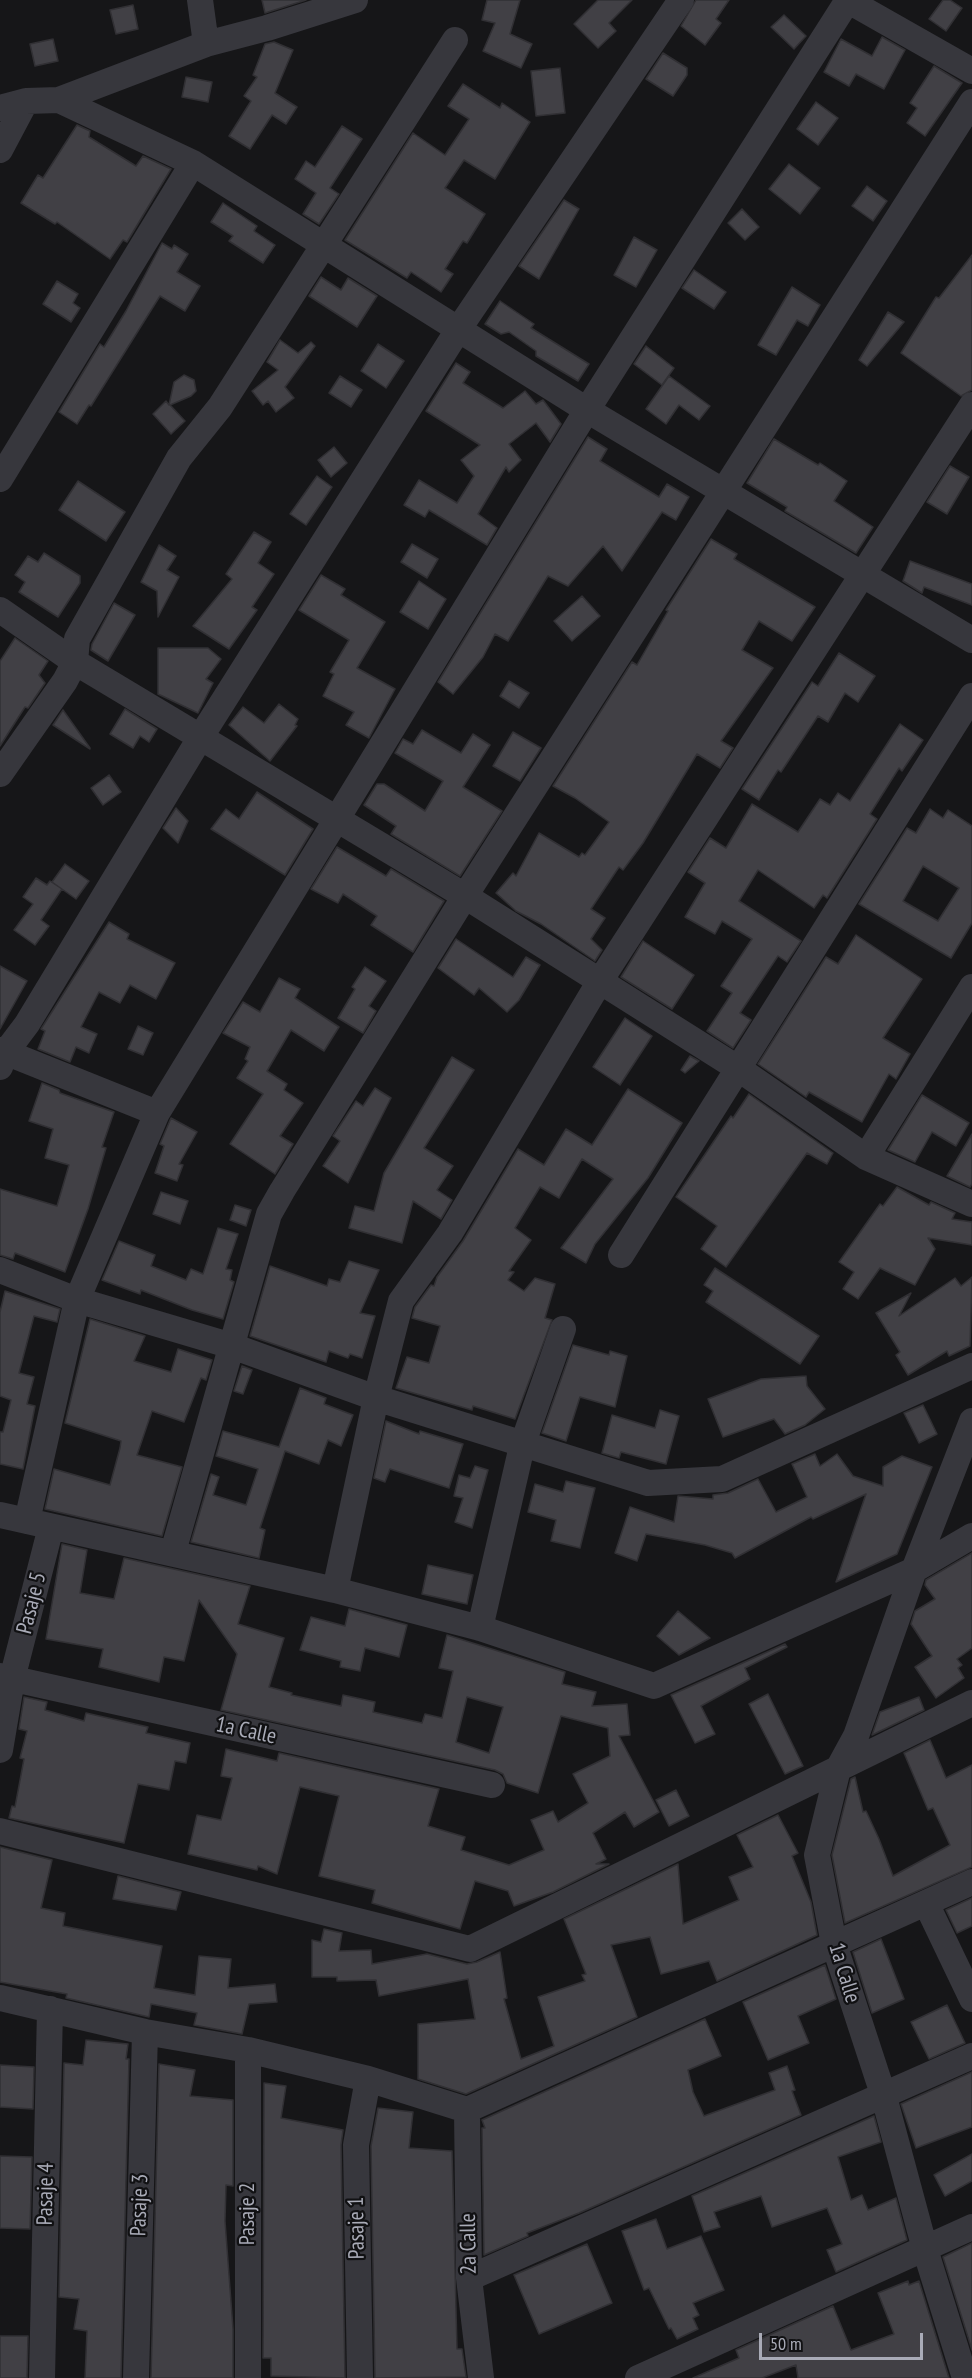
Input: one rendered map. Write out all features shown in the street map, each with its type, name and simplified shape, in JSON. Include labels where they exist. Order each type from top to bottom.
[{"type":"street","points":[[200,0],[206,44]]},
{"type":"street","points":[[157,1113],[2,1056],[27,1023],[200,738],[458,330],[681,0]]},
{"type":"street","points":[[847,0],[972,71]]},
{"type":"street","name":"Pasaje 5","points":[[0,1749],[6,1678],[39,1524],[77,1300],[157,1113],[587,410],[847,0]]},
{"type":"street","points":[[0,108],[26,101],[59,100],[206,44],[267,28],[350,1]]},
{"type":"street","points":[[0,774],[65,681],[75,662],[77,639],[179,458],[220,407],[455,40]]},
{"type":"street","points":[[59,100],[193,163],[587,410],[972,640]]},
{"type":"street","points":[[0,150],[26,101]]},
{"type":"street","points":[[173,1552],[269,1214],[465,896],[972,102]]},
{"type":"street","points":[[0,479],[193,163]]},
{"type":"street","points":[[335,1590],[376,1398],[402,1301],[450,1233],[600,981],[972,405]]},
{"type":"street","points":[[0,610],[75,662],[200,738],[337,816],[600,981],[739,1069],[866,1157],[972,1204]]},
{"type":"street","points":[[621,1255],[972,696]]},
{"type":"street","points":[[866,1157],[972,987]]},
{"type":"street","points":[[0,1270],[77,1300],[232,1346],[376,1398],[522,1446],[648,1483],[722,1479],[972,1366]]},
{"type":"street","points":[[480,1628],[522,1446],[563,1329]]},
{"type":"street","name":"1a Calle","points":[[965,2378],[925,2249],[884,2097],[834,1944],[817,1855],[838,1769],[856,1736],[914,1570],[972,1421]]},
{"type":"street","points":[[0,1515],[335,1590],[480,1628],[654,1686],[914,1570],[972,1536]]},
{"type":"street","name":"1a Calle","points":[[6,1678],[492,1785]]},
{"type":"street","points":[[0,1831],[470,1949],[972,1704]]},
{"type":"street","points":[[0,1998],[145,2032],[248,2050],[368,2079],[467,2110],[972,1882]]},
{"type":"street","points":[[926,1903],[972,1999]]},
{"type":"street","name":"Pasaje 4","points":[[42,2378],[50,2009]]},
{"type":"street","name":"Pasaje 3","points":[[136,2378],[145,2032]]},
{"type":"street","name":"Pasaje 2","points":[[248,2050],[248,2378]]},
{"type":"street","points":[[470,2278],[884,2097],[972,2056]]},
{"type":"street","name":"Pasaje 1","points":[[360,2378],[356,2145],[368,2079]]},
{"type":"street","name":"2a Calle","points":[[467,2110],[470,2278],[481,2378]]},
{"type":"street","points":[[638,2378],[972,2227]]},
{"type":"building","points":[[262,0],[306,0],[265,13]]},
{"type":"building","points":[[487,0],[520,0],[510,34],[532,44],[521,68],[483,51],[495,23],[482,20]]},
{"type":"building","points":[[598,0],[632,0],[609,23],[616,31],[598,48],[574,24]]},
{"type":"building","points":[[696,0],[729,0],[716,19],[721,23],[705,45],[681,26]]},
{"type":"building","points":[[943,0],[950,0],[962,8],[946,31],[929,19]]},
{"type":"building","points":[[133,5],[138,29],[116,34],[110,10]]},
{"type":"building","points":[[784,15],[806,36],[794,49],[771,27]]},
{"type":"building","points":[[882,37],[905,50],[884,89],[856,74],[849,86],[824,72],[841,39],[872,56]]},
{"type":"building","points":[[53,39],[58,61],[35,66],[30,44]]},
{"type":"building","points":[[274,42],[293,50],[275,93],[297,107],[286,124],[272,115],[250,149],[229,136],[251,101],[244,96],[257,77],[253,75],[265,44]]},
{"type":"building","points":[[663,53],[687,68],[687,75],[673,96],[646,79]]},
{"type":"building","points":[[934,66],[962,83],[925,136],[907,123],[917,108],[910,103]]},
{"type":"building","points":[[560,68],[565,113],[536,116],[531,71]]},
{"type":"building","points":[[186,77],[212,82],[208,102],[182,97]]},
{"type":"building","points":[[463,84],[500,108],[502,103],[530,122],[495,179],[464,160],[445,188],[485,214],[467,243],[463,241],[445,269],[453,274],[441,292],[411,272],[407,278],[345,240],[413,133],[445,155],[469,119],[448,106]]},
{"type":"building","points":[[816,102],[838,118],[818,145],[797,129]]},
{"type":"building","points":[[77,125],[90,131],[89,137],[136,166],[143,156],[171,169],[127,242],[123,240],[110,259],[57,222],[55,224],[21,203],[38,175],[43,178]]},
{"type":"building","points":[[342,126],[362,139],[330,188],[339,194],[319,224],[303,214],[316,193],[295,179],[306,161],[315,167]]},
{"type":"building","points":[[789,164],[820,188],[800,214],[769,189]]},
{"type":"building","points":[[867,186],[887,201],[873,221],[852,206]]},
{"type":"building","points":[[564,200],[579,209],[539,279],[519,266]]},
{"type":"building","points":[[223,203],[257,226],[254,231],[275,245],[263,263],[229,241],[233,236],[211,222]]},
{"type":"building","points":[[742,209],[759,227],[745,240],[728,223]]},
{"type":"building","points":[[634,237],[657,250],[636,287],[614,275]]},
{"type":"building","points":[[162,243],[172,249],[174,245],[188,254],[177,272],[200,286],[185,311],[160,296],[91,406],[89,405],[77,424],[59,412],[100,344],[104,347],[126,311]]},
{"type":"building","points":[[972,255],[972,390],[961,396],[901,353],[936,297],[939,298]]},
{"type":"building","points":[[694,270],[726,292],[714,309],[682,288]]},
{"type":"building","points":[[321,277],[341,290],[348,278],[377,296],[357,327],[309,296]]},
{"type":"building","points":[[57,281],[78,294],[73,303],[80,308],[71,322],[43,304]]},
{"type":"building","points":[[792,287],[820,305],[808,326],[797,320],[776,355],[758,345]]},
{"type":"building","points":[[500,301],[534,324],[531,328],[589,364],[578,381],[536,356],[536,351],[509,332],[501,334],[485,324]]},
{"type":"building","points":[[888,312],[904,322],[867,366],[859,360]]},
{"type":"building","points":[[280,340],[298,353],[311,342],[315,346],[285,387],[294,398],[276,412],[268,401],[263,405],[252,391],[278,370],[267,362]]},
{"type":"building","points":[[378,344],[404,361],[386,388],[361,371]]},
{"type":"building","points":[[646,346],[674,368],[662,385],[634,364]]},
{"type":"building","points":[[456,363],[470,372],[463,383],[503,408],[525,391],[536,404],[543,400],[561,424],[550,442],[536,423],[509,444],[521,460],[509,472],[506,467],[478,514],[497,528],[487,545],[429,510],[425,517],[404,505],[419,480],[457,503],[474,476],[461,460],[480,445],[426,411]]},
{"type":"building","points":[[184,375],[194,380],[196,391],[191,396],[170,405],[185,421],[171,434],[153,414],[166,401],[169,405],[174,382]]},
{"type":"building","points":[[340,376],[362,390],[351,407],[329,393]]},
{"type":"building","points":[[669,376],[710,406],[699,420],[679,405],[666,424],[646,409]]},
{"type":"building","points":[[588,437],[607,449],[600,461],[659,497],[667,484],[689,497],[676,520],[662,512],[622,571],[603,546],[568,586],[548,576],[508,641],[495,634],[483,657],[453,694],[438,682]]},
{"type":"building","points":[[774,439],[818,465],[820,463],[847,481],[834,501],[873,527],[856,553],[785,511],[787,507],[747,483]]},
{"type":"building","points":[[334,447],[347,463],[331,477],[318,460]]},
{"type":"building","points":[[950,466],[969,477],[947,514],[927,502]]},
{"type":"building","points":[[317,476],[332,487],[306,525],[290,514]]},
{"type":"building","points":[[78,481],[125,512],[106,541],[59,510]]},
{"type":"building","points":[[254,532],[271,542],[258,563],[274,574],[252,607],[257,610],[229,649],[193,626],[232,579],[226,574]]},
{"type":"building","points":[[711,539],[737,554],[734,559],[815,607],[792,641],[759,621],[742,650],[773,668],[721,741],[733,748],[720,768],[697,754],[643,843],[623,870],[619,867],[591,909],[605,918],[591,939],[602,950],[595,961],[541,924],[516,911],[496,893],[513,873],[516,876],[539,833],[579,857],[582,853],[585,855],[609,822],[575,798],[553,786],[632,662],[637,665],[668,611],[666,610]]},
{"type":"building","points":[[412,544],[438,559],[427,578],[401,562]]},
{"type":"building","points":[[159,545],[176,556],[167,570],[179,577],[158,617],[157,591],[141,582]]},
{"type":"building","points":[[44,553],[80,576],[80,583],[58,617],[19,592],[25,582],[15,575],[28,556],[38,562]]},
{"type":"building","points":[[910,561],[972,584],[972,605],[924,587],[922,593],[903,581]]},
{"type":"building","points":[[321,575],[345,589],[341,595],[385,622],[357,668],[395,689],[369,738],[346,725],[354,712],[323,696],[334,674],[330,672],[349,640],[299,610]]},
{"type":"building","points":[[419,581],[446,599],[428,629],[400,612]]},
{"type":"building","points":[[582,596],[600,616],[572,641],[554,621]]},
{"type":"building","points":[[114,603],[135,615],[108,661],[91,650]]},
{"type":"building","points":[[15,638],[48,661],[39,675],[45,683],[28,708],[25,707],[0,746],[0,661]]},
{"type":"building","points":[[158,648],[208,648],[221,659],[206,679],[213,683],[198,713],[158,694]]},
{"type":"building","points":[[839,653],[875,676],[858,702],[845,693],[828,722],[818,716],[781,772],[778,770],[759,800],[742,789],[812,682],[818,686]]},
{"type":"building","points":[[509,681],[529,693],[519,708],[500,696]]},
{"type":"building","points":[[279,704],[298,719],[295,725],[297,726],[270,761],[229,725],[243,707],[264,723]]},
{"type":"building","points":[[125,709],[157,729],[149,742],[140,736],[133,748],[110,734]]},
{"type":"building","points":[[63,710],[90,748],[90,749],[53,725]]},
{"type":"building","points":[[900,724],[923,740],[902,771],[899,768],[870,814],[877,819],[827,898],[823,895],[814,908],[758,870],[739,901],[801,941],[787,962],[778,956],[740,1013],[751,1020],[733,1048],[707,1031],[732,993],[721,986],[752,939],[722,921],[715,934],[685,917],[705,883],[688,872],[710,838],[726,848],[752,804],[798,832],[820,799],[830,805],[838,793],[850,801]]},
{"type":"building","points":[[422,730],[461,753],[473,734],[490,745],[463,787],[502,811],[460,876],[391,834],[396,826],[364,805],[377,784],[384,784],[425,811],[443,781],[395,753],[403,739],[413,744]]},
{"type":"building","points":[[513,732],[541,748],[520,781],[493,766]]},
{"type":"building","points":[[109,775],[121,792],[103,805],[91,788]]},
{"type":"building","points":[[257,792],[313,829],[285,875],[211,829],[226,809],[239,819]]},
{"type":"building","points":[[176,808],[188,821],[178,843],[163,828]]},
{"type":"building","points":[[930,809],[943,818],[948,810],[972,826],[972,923],[951,958],[859,904],[907,828],[916,833]],"holes":[[[923,866],[959,888],[938,921],[903,901]]]},
{"type":"building","points":[[337,847],[386,876],[391,869],[444,901],[413,952],[371,925],[377,916],[343,894],[338,903],[311,889]]},
{"type":"building","points":[[65,864],[89,881],[76,899],[52,882]]},
{"type":"building","points":[[36,878],[47,885],[50,881],[62,889],[41,920],[49,926],[35,945],[14,930],[33,904],[23,897]]},
{"type":"building","points":[[109,922],[129,934],[127,939],[175,963],[156,999],[130,985],[120,1003],[99,992],[81,1027],[97,1034],[89,1053],[76,1047],[70,1062],[38,1049],[45,1031],[41,1029]]},
{"type":"building","points":[[856,935],[922,979],[883,1038],[910,1054],[896,1079],[889,1074],[862,1122],[809,1092],[806,1097],[758,1064],[826,957],[838,964]]},
{"type":"building","points":[[456,939],[513,977],[526,957],[540,965],[519,1000],[507,1012],[479,988],[474,995],[438,968]]},
{"type":"building","points":[[643,941],[694,975],[672,1009],[621,977]]},
{"type":"building","points":[[0,966],[27,981],[0,1029]]},
{"type":"building","points":[[365,967],[386,981],[369,1006],[376,1011],[363,1033],[338,1018],[355,989],[352,987]]},
{"type":"building","points":[[279,978],[300,989],[295,998],[339,1027],[324,1051],[291,1030],[267,1071],[287,1084],[284,1090],[303,1103],[280,1136],[293,1144],[275,1174],[230,1144],[263,1094],[237,1078],[248,1061],[245,1059],[250,1047],[223,1033],[243,1002],[260,1012]]},
{"type":"building","points":[[625,1018],[652,1036],[620,1085],[593,1067]]},
{"type":"building","points":[[138,1026],[153,1033],[143,1055],[128,1049]]},
{"type":"building","points":[[690,1056],[699,1061],[685,1073],[681,1070]]},
{"type":"building","points":[[452,1057],[474,1070],[424,1148],[453,1166],[437,1190],[452,1200],[441,1219],[413,1201],[402,1243],[349,1228],[355,1206],[374,1211],[384,1173]]},
{"type":"building","points":[[42,1083],[59,1090],[60,1093],[114,1112],[102,1147],[106,1148],[88,1209],[65,1272],[15,1253],[13,1259],[0,1255],[0,1189],[57,1206],[69,1165],[45,1158],[53,1129],[29,1121]]},
{"type":"building","points":[[375,1088],[391,1098],[348,1183],[323,1166],[340,1141],[333,1136],[356,1101],[363,1106]]},
{"type":"building","points":[[628,1089],[682,1123],[648,1178],[595,1244],[586,1263],[561,1248],[613,1179],[582,1159],[559,1198],[540,1187],[515,1228],[531,1240],[509,1271],[514,1272],[508,1280],[524,1291],[535,1278],[555,1284],[545,1318],[552,1320],[515,1419],[473,1406],[472,1410],[396,1388],[407,1357],[429,1363],[440,1326],[412,1318],[415,1307],[431,1285],[434,1286],[437,1277],[463,1241],[518,1149],[544,1165],[566,1129],[592,1145]]},
{"type":"building","points":[[749,1094],[833,1153],[827,1164],[807,1153],[726,1267],[701,1249],[717,1226],[676,1197],[731,1116],[733,1118]]},
{"type":"building","points":[[922,1095],[969,1123],[956,1146],[932,1132],[915,1162],[888,1150]]},
{"type":"building","points":[[171,1118],[197,1132],[179,1164],[183,1165],[177,1181],[155,1173],[164,1146],[160,1144]]},
{"type":"building","points":[[972,1134],[972,1184],[970,1187],[947,1176]]},
{"type":"building","points":[[897,1187],[929,1205],[931,1202],[955,1213],[952,1219],[972,1222],[972,1245],[928,1238],[935,1249],[915,1285],[880,1268],[858,1299],[843,1289],[854,1272],[839,1262],[880,1204],[883,1206]]},
{"type":"building","points":[[161,1192],[188,1201],[180,1224],[153,1214]]},
{"type":"building","points":[[235,1205],[251,1210],[246,1226],[230,1220]]},
{"type":"building","points":[[218,1228],[238,1234],[226,1269],[232,1270],[230,1280],[234,1282],[223,1319],[192,1310],[141,1290],[140,1294],[102,1280],[119,1241],[155,1255],[151,1266],[186,1280],[191,1269],[203,1274]]},
{"type":"building","points":[[349,1261],[379,1270],[360,1313],[375,1316],[362,1358],[350,1354],[348,1358],[329,1351],[326,1362],[250,1336],[270,1266],[327,1286],[329,1279],[340,1282]]},
{"type":"building","points":[[715,1268],[819,1336],[800,1364],[706,1302],[713,1291],[704,1285]]},
{"type":"building","points":[[972,1277],[970,1346],[949,1356],[947,1351],[908,1375],[896,1355],[900,1352],[876,1313],[911,1293],[899,1316],[955,1278],[961,1286]]},
{"type":"building","points":[[5,1291],[60,1309],[57,1322],[34,1316],[19,1373],[34,1377],[27,1404],[35,1406],[23,1469],[0,1464],[0,1432],[3,1432],[11,1400],[0,1396],[0,1312]]},
{"type":"building","points":[[90,1319],[145,1336],[134,1361],[171,1372],[178,1349],[212,1360],[206,1380],[201,1378],[184,1422],[152,1411],[137,1455],[182,1467],[162,1536],[45,1509],[54,1469],[110,1485],[120,1448],[121,1441],[65,1423]]},
{"type":"building","points":[[573,1345],[609,1355],[610,1351],[627,1356],[615,1407],[580,1397],[566,1441],[542,1433]]},
{"type":"building","points":[[242,1366],[252,1370],[243,1394],[234,1391]]},
{"type":"building","points":[[806,1376],[807,1386],[825,1409],[805,1425],[785,1434],[774,1419],[723,1437],[708,1399],[761,1379]]},
{"type":"building","points":[[300,1388],[326,1398],[324,1404],[353,1415],[341,1446],[328,1440],[319,1464],[285,1451],[260,1528],[265,1530],[259,1558],[191,1542],[211,1474],[219,1477],[213,1495],[246,1505],[258,1469],[216,1456],[223,1431],[279,1447]]},
{"type":"building","points":[[923,1405],[937,1434],[919,1443],[904,1413]]},
{"type":"building","points":[[660,1410],[679,1416],[666,1464],[621,1452],[619,1458],[602,1453],[612,1415],[655,1428]]},
{"type":"building","points":[[386,1421],[419,1434],[420,1431],[463,1444],[449,1488],[390,1469],[385,1482],[374,1478]]},
{"type":"building","points":[[815,1454],[820,1466],[837,1454],[853,1476],[883,1486],[883,1467],[902,1456],[932,1467],[897,1554],[836,1582],[866,1494],[813,1519],[811,1517],[735,1558],[732,1553],[705,1545],[646,1534],[637,1561],[615,1553],[630,1507],[674,1522],[678,1496],[713,1499],[713,1495],[728,1493],[758,1479],[776,1512],[807,1497],[792,1464]]},
{"type":"building","points":[[475,1466],[488,1470],[472,1528],[455,1522],[463,1498],[454,1496],[459,1475],[470,1478]]},
{"type":"building","points":[[566,1481],[595,1488],[580,1548],[551,1541],[556,1520],[528,1512],[535,1484],[563,1492]]},
{"type":"building","points":[[62,1544],[87,1550],[80,1593],[114,1599],[124,1558],[250,1586],[238,1624],[284,1638],[269,1687],[292,1693],[291,1695],[341,1706],[343,1695],[375,1702],[373,1712],[422,1723],[425,1714],[442,1718],[453,1671],[439,1668],[447,1635],[565,1672],[562,1684],[596,1692],[592,1706],[627,1704],[630,1735],[619,1736],[659,1812],[634,1827],[625,1812],[593,1833],[606,1859],[596,1864],[609,1864],[553,1892],[514,1906],[508,1891],[475,1881],[460,1929],[372,1903],[375,1890],[319,1876],[339,1796],[300,1787],[277,1874],[258,1866],[257,1870],[188,1854],[197,1815],[221,1820],[232,1778],[221,1776],[226,1749],[277,1761],[279,1753],[439,1789],[428,1826],[465,1837],[461,1850],[509,1865],[544,1850],[531,1820],[553,1811],[558,1822],[588,1803],[573,1774],[610,1756],[608,1728],[561,1716],[538,1793],[507,1783],[503,1774],[495,1770],[221,1710],[237,1654],[199,1600],[184,1661],[164,1657],[159,1682],[99,1667],[103,1649],[46,1639]],"holes":[[[467,1697],[503,1707],[489,1753],[456,1742]]]},
{"type":"building","points":[[972,1553],[972,1648],[957,1659],[962,1665],[958,1668],[964,1678],[936,1698],[915,1667],[932,1656],[911,1624],[915,1611],[935,1599],[925,1585],[926,1580]]},
{"type":"building","points":[[428,1565],[473,1575],[467,1604],[422,1594]]},
{"type":"building","points":[[349,1609],[407,1625],[399,1657],[365,1648],[360,1671],[340,1667],[341,1661],[300,1650],[311,1617],[345,1626]]},
{"type":"building","points":[[678,1611],[710,1638],[679,1655],[657,1636]]},
{"type":"building","points":[[785,1644],[787,1647],[745,1668],[750,1679],[701,1706],[715,1734],[695,1743],[671,1695]]},
{"type":"building","points":[[768,1694],[803,1766],[785,1774],[749,1704]]},
{"type":"building","points":[[24,1697],[47,1702],[45,1710],[84,1721],[86,1713],[148,1727],[146,1733],[190,1743],[186,1763],[175,1761],[169,1790],[138,1784],[124,1843],[9,1818],[12,1806],[15,1807],[24,1759],[20,1758],[27,1731],[19,1729]]},
{"type":"building","points":[[919,1697],[924,1710],[872,1735],[880,1712]]},
{"type":"building","points":[[930,1740],[946,1778],[972,1765],[972,1867],[845,1923],[832,1855],[851,1779],[855,1777],[863,1812],[866,1811],[893,1876],[950,1845],[933,1808],[928,1810],[904,1753]]},
{"type":"building","points":[[676,1790],[689,1816],[669,1826],[656,1800]]},
{"type":"building","points":[[778,1815],[798,1853],[792,1856],[811,1902],[817,1935],[717,1981],[709,1961],[661,1974],[650,1937],[611,1945],[637,2017],[466,2094],[418,2079],[418,2024],[475,2019],[468,1979],[379,1996],[376,1980],[337,1981],[337,1977],[312,1977],[312,1940],[321,1942],[324,1929],[342,1933],[339,1951],[371,1950],[372,1964],[427,1954],[467,1964],[500,1952],[507,1998],[504,1999],[521,2059],[554,2046],[538,1997],[585,1981],[582,1975],[586,1974],[564,1919],[678,1864],[683,1924],[739,1900],[729,1877],[753,1867],[737,1835]]},
{"type":"building","points":[[0,1847],[52,1860],[41,1908],[65,1913],[63,1926],[162,1946],[154,1988],[195,1995],[199,1956],[231,1959],[228,1988],[275,1984],[277,2002],[249,2004],[242,2034],[194,2025],[197,2013],[151,2004],[149,2017],[66,1998],[67,1994],[0,1982]]},
{"type":"building","points":[[118,1876],[181,1892],[176,1910],[113,1899]]},
{"type":"building","points":[[972,1898],[972,1926],[957,1933],[946,1910]]},
{"type":"building","points":[[881,1939],[904,1999],[872,2013],[853,1952]]},
{"type":"building","points":[[825,1965],[836,1999],[798,2016],[809,2043],[768,2060],[743,2002]]},
{"type":"building","points":[[947,2005],[965,2043],[929,2059],[911,2022]]},
{"type":"building","points":[[705,2019],[721,2056],[688,2070],[693,2092],[704,2116],[775,2090],[769,2073],[787,2066],[795,2090],[792,2091],[801,2115],[579,2213],[527,2233],[528,2236],[484,2255],[482,2128],[485,2128],[482,2120]]},
{"type":"building","points":[[86,2040],[128,2044],[121,2378],[85,2378],[87,2331],[74,2329],[79,2299],[59,2297],[64,2063],[83,2065]]},
{"type":"building","points":[[159,2064],[195,2070],[190,2096],[233,2100],[233,2186],[226,2185],[225,2221],[233,2329],[233,2378],[151,2378]]},
{"type":"building","points":[[0,2065],[34,2067],[33,2109],[0,2107]]},
{"type":"building","points":[[972,2072],[972,2127],[916,2148],[901,2104]]},
{"type":"building","points":[[264,2083],[286,2086],[281,2118],[343,2130],[341,2145],[345,2378],[271,2376],[271,2358],[263,2358]]},
{"type":"building","points":[[378,2108],[413,2112],[409,2148],[452,2151],[457,2349],[462,2349],[466,2377],[375,2378],[371,2146]]},
{"type":"building","points":[[874,2116],[881,2142],[838,2157],[851,2200],[862,2195],[868,2210],[896,2198],[907,2240],[836,2272],[827,2250],[842,2244],[827,2208],[772,2227],[761,2196],[714,2212],[720,2227],[704,2232],[692,2196]]},
{"type":"building","points":[[972,2154],[972,2181],[945,2196],[934,2175]]},
{"type":"building","points":[[0,2156],[32,2157],[30,2229],[0,2228]]},
{"type":"building","points":[[656,2219],[667,2249],[701,2236],[724,2290],[693,2303],[699,2315],[693,2318],[698,2329],[677,2339],[671,2328],[669,2329],[649,2288],[644,2290],[622,2231]]},
{"type":"building","points":[[972,2243],[972,2350],[943,2257]]},
{"type":"building","points":[[587,2244],[612,2303],[539,2334],[514,2275]]},
{"type":"building","points":[[908,2281],[909,2285],[919,2281],[949,2378],[798,2378],[796,2365],[762,2378],[693,2378],[739,2358],[736,2350],[833,2306],[851,2350],[894,2334],[878,2293]]},
{"type":"building","points":[[0,2336],[28,2336],[27,2378],[0,2378]]}]
